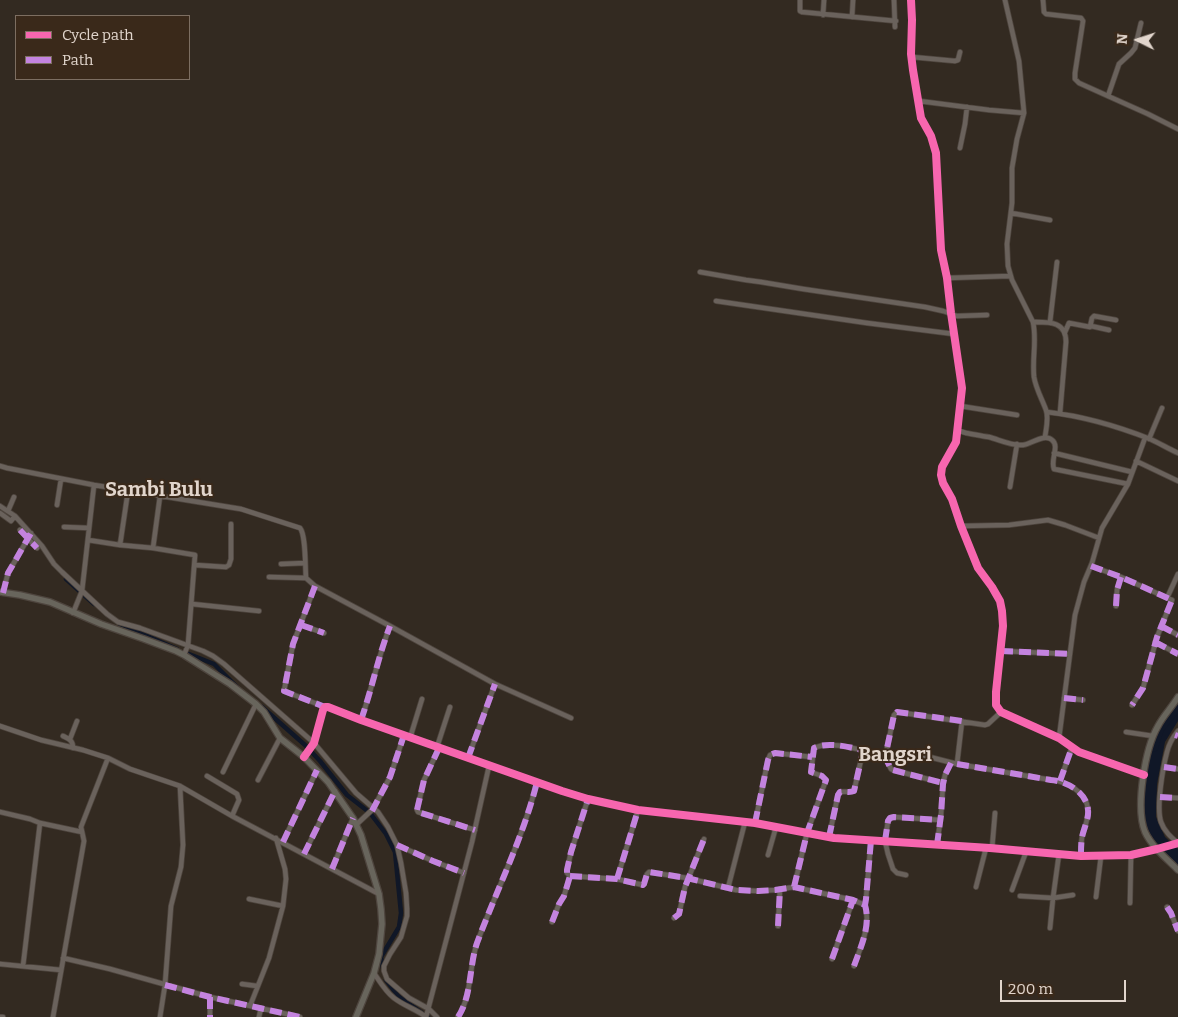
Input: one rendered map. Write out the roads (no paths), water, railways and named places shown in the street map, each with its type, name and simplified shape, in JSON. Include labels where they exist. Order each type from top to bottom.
[{"type":"street","points":[[800,0],[800,12],[896,21]]},
{"type":"street","points":[[823,15],[824,0]]},
{"type":"street","points":[[852,17],[853,0]]},
{"type":"street","points":[[894,0],[896,27]]},
{"type":"street","points":[[911,0],[912,57],[921,118],[931,136],[936,154],[940,242],[947,278],[962,388],[956,442],[942,467],[941,475],[978,568],[1000,601],[1003,626],[996,705],[1001,712],[1058,738],[1079,752],[1144,774]]},
{"type":"street","points":[[1004,0],[1019,61],[1024,112],[1012,168],[1011,180],[1013,191],[1007,244],[1008,266],[1010,276],[1033,322],[1036,343],[1035,380],[1047,412],[1045,438]]},
{"type":"street","points":[[1042,0],[1045,13],[1074,16],[1081,18],[1083,21],[1077,62],[1076,79],[1079,83],[1178,129]]},
{"type":"street","points":[[1108,96],[1119,64],[1135,48],[1141,23]]},
{"type":"street","points":[[912,57],[955,61],[958,60],[960,52]]},
{"type":"street","points":[[919,102],[1024,112]]},
{"type":"street","points":[[960,148],[967,107]]},
{"type":"street","points":[[1011,213],[1050,220]]},
{"type":"street","points":[[1050,322],[1057,262]]},
{"type":"street","points":[[700,272],[925,307],[957,316],[987,315]]},
{"type":"street","points":[[947,278],[1010,276]]},
{"type":"street","points":[[716,301],[954,334]]},
{"type":"street","points":[[1091,326],[1094,316],[1116,320]]},
{"type":"street","points":[[1033,322],[1050,322],[1065,332]]},
{"type":"street","points":[[1060,413],[1066,342],[1065,332],[1069,323],[1109,330]]},
{"type":"street","points":[[960,406],[1017,415]]},
{"type":"street","points":[[1058,738],[1075,615],[1084,582],[1091,566],[1102,528],[1128,484],[1136,462],[1162,408]]},
{"type":"street","points":[[1047,412],[1076,416],[1100,423],[1147,438],[1178,453]]},
{"type":"street","points":[[958,430],[1017,444],[1026,444],[1050,438],[1054,442],[1056,449],[1052,466],[1056,470],[1128,484]]},
{"type":"street","points":[[1010,487],[1017,444]]},
{"type":"street","points":[[1054,453],[1132,472]]},
{"type":"street","points":[[1136,462],[1178,481]]},
{"type":"street","points":[[0,466],[94,485],[241,509],[300,528],[303,531],[306,578]]},
{"type":"street","points":[[57,505],[61,479]]},
{"type":"street","points":[[73,613],[81,593],[94,485]]},
{"type":"street","points":[[120,545],[128,491]]},
{"type":"street","points":[[153,548],[160,496]]},
{"type":"street","points":[[8,512],[14,497]]},
{"type":"street","points":[[0,506],[14,518],[37,548]]},
{"type":"street","points":[[0,514],[11,521],[14,518]]},
{"type":"street","points":[[961,526],[1020,524],[1048,520],[1098,538]]},
{"type":"street","points":[[195,565],[229,566],[231,559],[231,524]]},
{"type":"street","points":[[64,527],[89,528]]},
{"type":"street","points":[[20,530],[42,546],[54,564],[81,593],[118,622],[184,654],[230,684],[257,705],[264,712],[280,738],[317,770],[353,818],[362,835],[379,894],[382,924],[379,954],[374,973],[356,1017]]},
{"type":"street","points":[[29,536],[14,560],[1,593],[42,600],[101,624],[132,630],[188,646],[213,656],[313,744],[371,811],[378,812],[397,845],[407,909],[400,937],[384,966],[384,971],[388,979],[427,1014]]},
{"type":"street","points":[[88,540],[153,548],[196,556],[188,646],[184,654]]},
{"type":"street","points":[[281,564],[305,563]]},
{"type":"street","points":[[1091,566],[1120,576],[1172,600],[1155,642],[1143,688],[1132,705]]},
{"type":"street","points":[[1167,598],[1178,574]]},
{"type":"street","points":[[1116,606],[1120,576]]},
{"type":"street","points":[[269,577],[306,578],[315,586],[495,684],[570,718]]},
{"type":"street","points":[[315,586],[293,644],[284,691],[489,766],[588,799],[638,810],[755,823],[829,837],[1081,856],[1131,855],[1177,843],[1166,832],[1160,816],[1160,797],[1164,766],[1168,750],[1177,734]]},
{"type":"street","points":[[192,604],[259,611]]},
{"type":"street","points":[[301,625],[324,633]]},
{"type":"street","points":[[361,720],[381,649],[390,626]]},
{"type":"street","points":[[1161,626],[1178,635]]},
{"type":"street","points":[[1155,642],[1178,654]]},
{"type":"street","points":[[1001,651],[1070,654]]},
{"type":"street","points":[[468,758],[495,684]]},
{"type":"street","points":[[1178,697],[1158,725],[1153,736],[1146,760],[1140,803],[1145,832],[1178,870]]},
{"type":"street","points":[[1064,698],[1083,700]]},
{"type":"street","points":[[223,772],[257,705],[263,699]]},
{"type":"street","points":[[410,738],[422,699]]},
{"type":"street","points":[[304,757],[313,744],[322,710],[325,707]]},
{"type":"street","points":[[450,707],[438,748],[424,780],[417,810],[418,812],[475,830]]},
{"type":"street","points":[[884,755],[894,715],[897,712],[988,724],[1001,712]]},
{"type":"street","points":[[70,739],[77,721]]},
{"type":"street","points":[[937,845],[943,783],[954,763],[962,721]]},
{"type":"street","points":[[0,726],[41,740],[108,758],[130,769],[180,786],[232,816],[379,894]]},
{"type":"street","points":[[1126,732],[1153,736]]},
{"type":"street","points":[[357,824],[371,811],[390,777],[404,735]]},
{"type":"street","points":[[63,736],[70,739],[73,743],[73,748]]},
{"type":"street","points":[[258,780],[280,738]]},
{"type":"street","points":[[794,887],[807,833],[826,780],[822,776],[811,772],[814,748],[818,746],[853,747],[884,755]]},
{"type":"street","points":[[1060,781],[1072,747]]},
{"type":"street","points":[[829,837],[838,795],[840,792],[854,791],[863,751]]},
{"type":"street","points":[[910,752],[954,763],[1060,781],[1076,790],[1086,802],[1088,809],[1082,838],[1081,856]]},
{"type":"street","points":[[755,823],[770,755],[775,753],[812,757]]},
{"type":"street","points":[[884,755],[893,770],[943,783]]},
{"type":"street","points":[[53,1017],[84,842],[80,827],[108,758]]},
{"type":"street","points":[[427,1014],[475,830],[489,766]]},
{"type":"street","points":[[1164,766],[1178,769]]},
{"type":"street","points":[[283,842],[317,770]]},
{"type":"street","points":[[207,776],[237,794],[239,800],[232,816]]},
{"type":"street","points":[[458,1017],[462,1012],[468,989],[476,945],[517,846],[537,782]]},
{"type":"street","points":[[160,1017],[165,985],[171,906],[181,867],[183,845],[180,786]]},
{"type":"street","points":[[304,854],[334,791]]},
{"type":"street","points":[[1160,797],[1178,798]]},
{"type":"street","points":[[552,922],[564,896],[570,876],[567,870],[570,852],[588,799]]},
{"type":"street","points":[[617,879],[638,810]]},
{"type":"street","points":[[0,812],[82,832]]},
{"type":"street","points":[[992,849],[995,813]]},
{"type":"street","points":[[906,875],[897,873],[893,869],[888,854],[885,841],[888,820],[894,817],[940,820]]},
{"type":"street","points":[[332,869],[353,818]]},
{"type":"street","points":[[23,966],[40,823]]},
{"type":"street","points":[[728,888],[745,823]]},
{"type":"street","points":[[768,855],[776,828]]},
{"type":"street","points":[[250,1006],[269,958],[283,906],[286,879],[276,838]]},
{"type":"street","points":[[674,918],[679,914],[681,900],[688,879],[704,839]]},
{"type":"street","points":[[854,966],[868,920],[864,905],[871,840]]},
{"type":"street","points":[[397,845],[464,872]]},
{"type":"street","points":[[976,887],[986,848]]},
{"type":"street","points":[[1012,890],[1026,852]]},
{"type":"street","points":[[1050,928],[1059,854]]},
{"type":"street","points":[[1130,903],[1131,855]]},
{"type":"street","points":[[1096,897],[1101,856]]},
{"type":"street","points":[[570,876],[617,879],[643,885],[649,872],[736,890],[758,891],[794,887],[853,900],[864,905]]},
{"type":"street","points":[[778,926],[780,889]]},
{"type":"street","points":[[1020,896],[1053,898],[1073,895]]},
{"type":"street","points":[[249,899],[283,906]]},
{"type":"street","points":[[832,959],[853,900]]},
{"type":"street","points":[[1167,907],[1178,931]]},
{"type":"street","points":[[63,958],[210,997],[261,1008],[279,1015],[300,1017]]},
{"type":"street","points":[[0,964],[61,970]]},
{"type":"street","points":[[374,973],[386,990],[400,1002],[437,1017]]},
{"type":"street","points":[[242,984],[257,986]]},
{"type":"street","points":[[210,997],[210,1017]]},
{"type":"street","points":[[259,1017],[261,1008]]},
{"type":"water","points":[[1178,705],[1178,721],[1165,742],[1157,784],[1156,817],[1165,837],[1178,849],[1178,869],[1162,853],[1148,834],[1143,806],[1148,761],[1162,726]]},
{"type":"waterway","points":[[66,579],[94,604]]},
{"type":"waterway","points":[[120,624],[177,649]]},
{"type":"waterway","points":[[184,652],[214,664],[237,687]]},
{"type":"waterway","points":[[262,707],[305,745],[347,795],[370,813],[386,834],[395,852],[401,913],[399,927],[381,957],[383,968]]},
{"type":"waterway","points":[[1154,748],[1160,729],[1178,707]]},
{"type":"waterway","points":[[386,980],[398,996],[428,1017]]},
{"type":"district","name":"Sambi Bulu","points":[[159,490]]},
{"type":"district","name":"Bangsri","points":[[895,755]]}]
